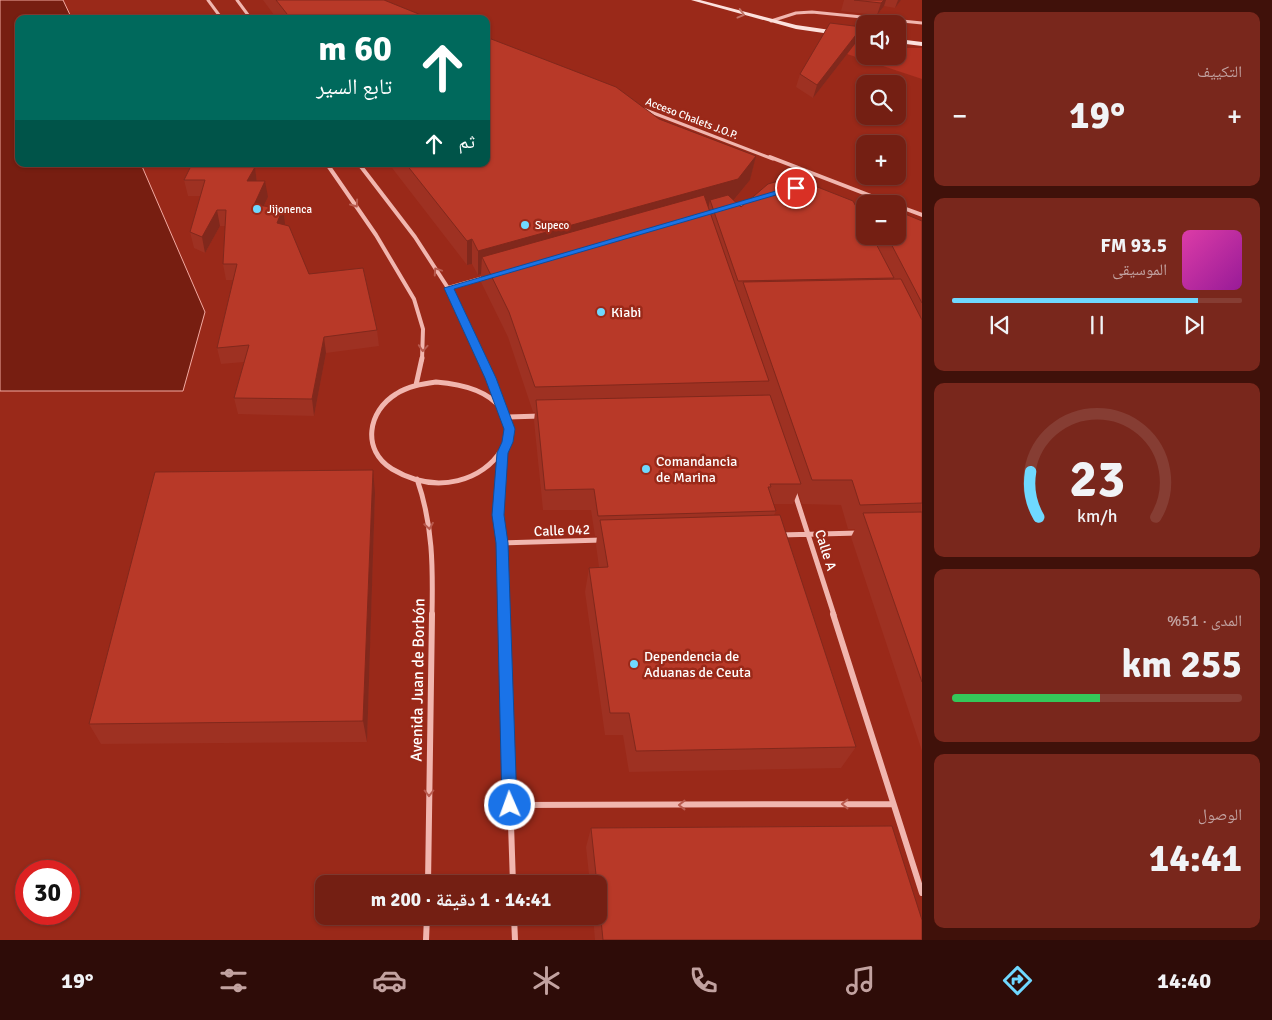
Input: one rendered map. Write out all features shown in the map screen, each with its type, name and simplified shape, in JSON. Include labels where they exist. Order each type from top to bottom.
[{"type":"main road","points":[[694,0],[771,21],[856,35]]},
{"type":"main road","points":[[706,0],[720,8]]},
{"type":"main road","points":[[906,42],[922,44]]},
{"type":"street","points":[[208,0],[219,15]]},
{"type":"street","points":[[237,0],[248,15]]},
{"type":"street","points":[[771,21],[796,13],[812,12],[922,23]]},
{"type":"street","name":"Acceso Chalets J.O.P.","points":[[639,107],[869,195]]},
{"type":"street","points":[[329,167],[384,245],[415,302],[422,320],[424,340],[422,361],[416,385]]},
{"type":"street","points":[[361,167],[415,237],[448,288],[490,378],[510,429],[508,442],[502,453],[481,472],[467,478],[434,482],[417,479],[387,465],[377,454],[372,442],[370,429],[377,412],[390,398],[416,385],[436,382],[456,383],[475,389],[490,398],[502,410]]},
{"type":"street","points":[[730,207],[758,199]]},
{"type":"street","points":[[852,217],[848,208],[856,211]]},
{"type":"street","points":[[906,209],[922,215]]},
{"type":"street","points":[[448,288],[495,274]]},
{"type":"street","points":[[506,417],[545,416]]},
{"type":"street","points":[[502,453],[498,515],[502,543],[513,875]]},
{"type":"street","name":"Avenida Juan de Borbón","points":[[417,479],[425,502],[432,552],[428,875]]},
{"type":"street","name":"Calle A","points":[[792,487],[922,893]]},
{"type":"street","points":[[769,535],[865,533]]},
{"type":"street","name":"Calle 042","points":[[502,543],[610,540]]},
{"type":"street","points":[[510,805],[894,804]]},
{"type":"street","points":[[426,940],[427,925]]},
{"type":"street","points":[[514,925],[515,940]]},
{"type":"shaded area","points":[[0,0],[63,0],[70,15],[15,15],[15,167],[142,167],[205,312],[183,391],[0,391]]},
{"type":"shaded area","points":[[845,41],[856,43],[856,57],[844,53]]},
{"type":"shaded area","points":[[906,48],[922,48],[922,79],[880,65],[906,65]]},
{"type":"building","points":[[276,0],[384,0],[421,15],[288,15]]},
{"type":"building","points":[[854,0],[884,0],[881,3]]},
{"type":"building","points":[[830,23],[856,26],[856,35],[817,85],[800,74]]},
{"type":"building","name":"Supeco","points":[[490,39],[616,87],[659,119],[756,156],[738,179],[478,251],[472,239],[467,241],[408,167],[490,167]]},
{"type":"building","points":[[190,167],[255,167],[247,181],[265,181],[254,205],[283,208],[277,223],[289,226],[309,274],[363,268],[377,330],[324,337],[312,399],[234,398],[249,345],[217,348],[237,264],[223,264],[226,210],[217,210],[202,237],[190,232],[205,180],[184,180]]},
{"type":"building","points":[[792,177],[853,201],[856,206],[856,245],[877,245],[894,278],[738,281],[710,200],[728,195],[741,207],[768,184]]},
{"type":"building","name":"Kiabi","points":[[704,195],[769,381],[535,387],[509,312],[482,257]]},
{"type":"building","points":[[906,214],[922,221],[922,303],[892,245],[906,245]]},
{"type":"building","points":[[901,279],[922,320],[922,503],[860,505],[852,480],[812,480],[743,282]]},
{"type":"building","points":[[770,395],[801,484],[770,484],[771,487],[768,487],[776,511],[598,516],[594,489],[545,490],[536,400]]},
{"type":"building","points":[[373,470],[363,721],[89,724],[155,472]]},
{"type":"building","points":[[922,512],[922,682],[863,513]]},
{"type":"building","name":"Dependencia de Aduanas de Ceuta","points":[[780,515],[856,747],[636,751],[629,713],[610,713],[589,568],[608,567],[600,520]]},
{"type":"building","points":[[892,826],[922,920],[922,940],[603,940],[602,925],[607,925],[607,875],[596,875],[591,828]]},
{"type":"place","name":"Jijonenca","points":[[257,209]]},
{"type":"place","name":"Supeco","points":[[525,225]]},
{"type":"place","name":"Kiabi","points":[[601,312]]},
{"type":"place","name":"Comandancia de Marina","points":[[646,469]]},
{"type":"place","name":"Dependencia de Aduanas de Ceuta","points":[[634,664]]},
{"type":"route","points":[[510,805],[502,543],[498,515],[502,453],[508,442],[510,429],[490,378],[448,288],[796,188]]}]
